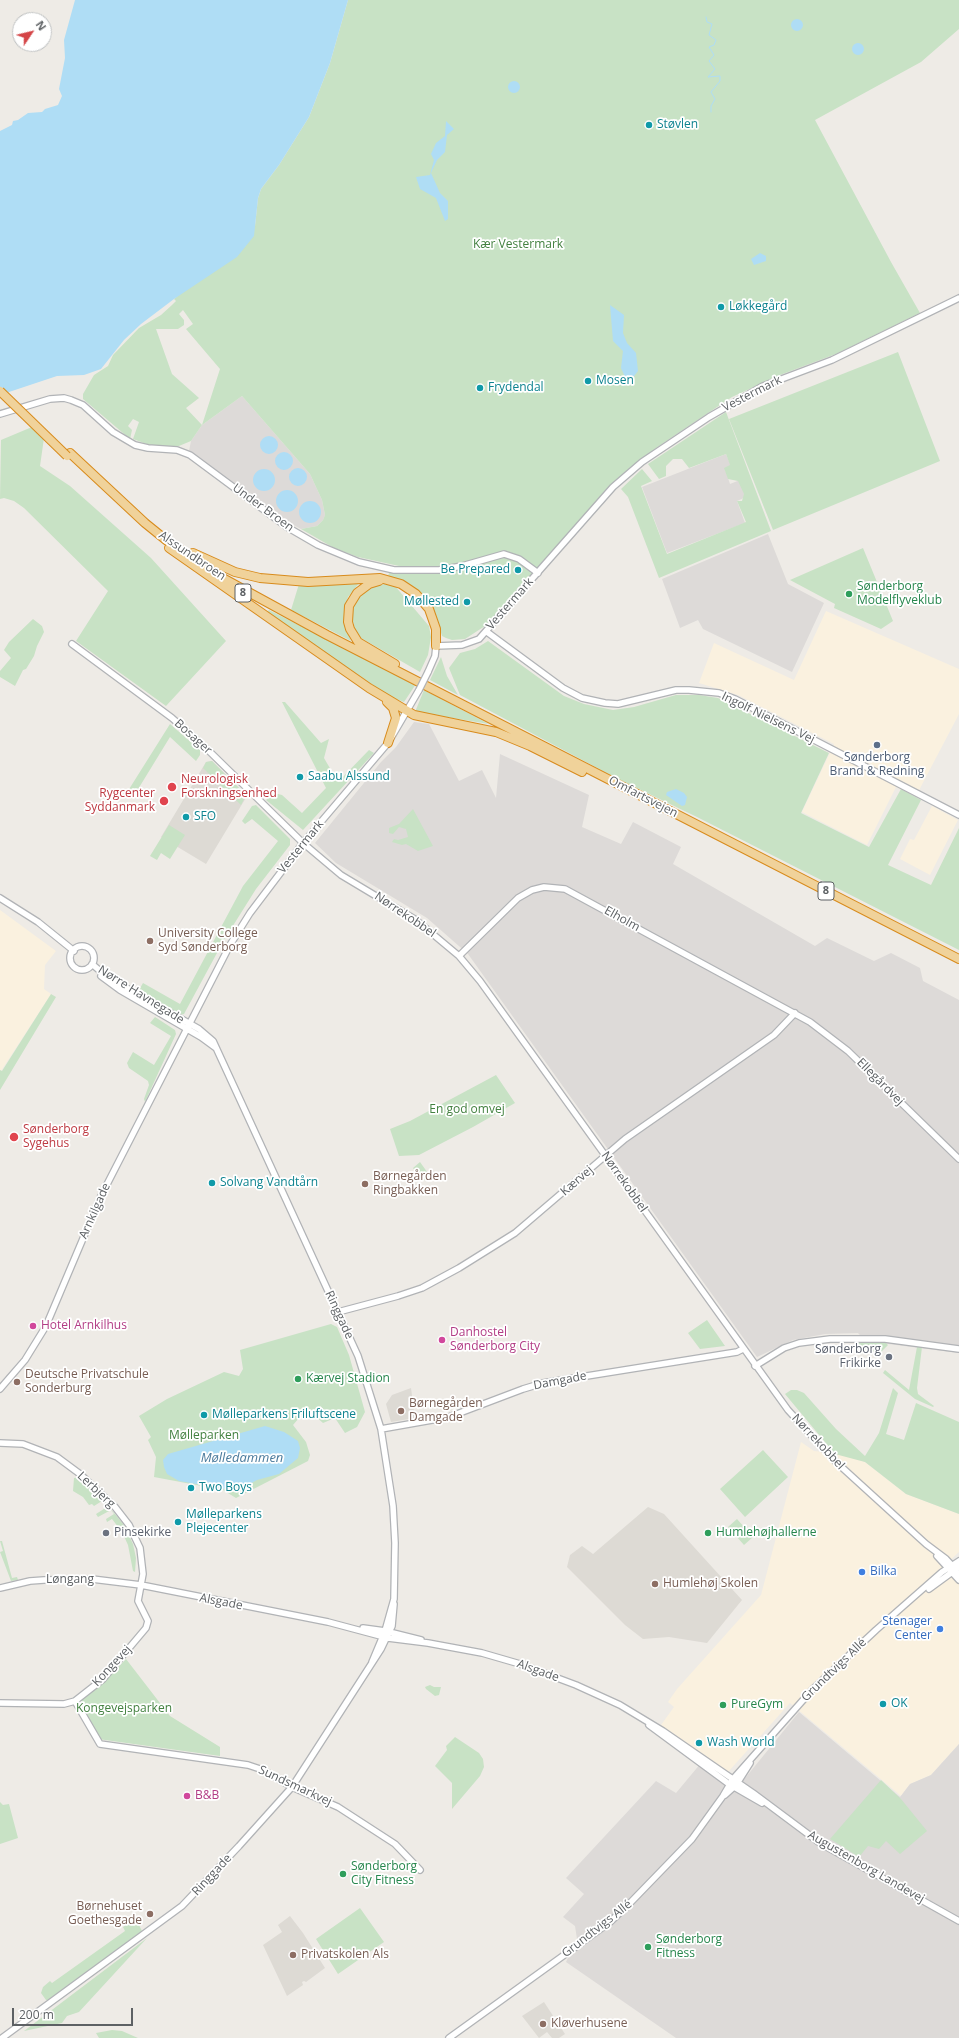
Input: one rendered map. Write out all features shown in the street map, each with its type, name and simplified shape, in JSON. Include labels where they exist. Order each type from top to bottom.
[{"type":"highway","name":"Alssundbroen","points":[[0,385],[68,455],[166,540],[219,576],[327,635]]},
{"type":"highway","name":"Alssundbroen","points":[[0,391],[126,512],[164,544],[235,589],[327,635]]},
{"type":"highway","points":[[121,502],[177,544],[198,556],[235,572],[280,581],[333,581],[372,578],[393,582],[412,591],[429,609],[436,629],[436,646]]},
{"type":"highway","points":[[164,544],[389,703],[396,714],[396,723],[388,743]]},
{"type":"highway","points":[[393,582],[377,581],[369,584],[357,592],[349,606],[348,614],[350,629],[364,647],[432,684],[460,703]]},
{"type":"highway","name":"Omfartsvejen","points":[[327,635],[959,959]]},
{"type":"highway","points":[[369,688],[414,716],[481,728],[510,738],[655,807],[693,823]]},
{"type":"street","name":"Vestermark","points":[[188,1027],[230,945],[250,913],[303,843],[388,743],[407,712],[428,672],[436,646],[462,645],[473,642],[487,632],[538,572],[626,475],[642,462],[709,417],[763,386],[832,360],[959,298]]},
{"type":"street","name":"Under Broen","points":[[0,414],[50,399],[71,400],[83,405],[113,432],[135,445],[148,448],[178,450],[190,454],[287,527],[318,546],[360,562],[394,570],[440,570],[504,554],[519,559],[538,572]]},
{"type":"street","name":"Ingolf Nielsens Vej","points":[[487,632],[563,688],[582,698],[618,704],[632,702],[676,690],[719,693],[735,699],[959,815]]},
{"type":"street","name":"Bosager","points":[[72,644],[172,718],[208,750],[303,843]]},
{"type":"street","name":"Nørrekobbel","points":[[303,843],[341,874],[416,920],[458,956],[480,981],[788,1410],[816,1442],[954,1569],[959,1580]]},
{"type":"street","name":"Elholm","points":[[458,956],[518,898],[532,890],[544,887],[559,888],[575,893],[795,1013]]},
{"type":"street","points":[[0,898],[38,922],[74,951]]},
{"type":"street","points":[[80,947],[88,948],[93,954],[91,966],[84,970],[74,966],[71,957],[74,951],[80,947]]},
{"type":"street","name":"Nørre Havnegade","points":[[91,966],[188,1027]]},
{"type":"street","name":"Kærvej","points":[[338,1312],[405,1294],[432,1283],[453,1272],[522,1227],[625,1139],[776,1034],[795,1013]]},
{"type":"street","name":"Ellegårdvej","points":[[795,1013],[826,1033],[848,1051],[959,1159]]},
{"type":"street","name":"Ringgade","points":[[2,2038],[182,1906],[239,1846],[292,1787],[372,1662],[386,1634],[394,1612],[396,1560],[393,1506],[380,1429],[358,1356],[216,1049],[208,1036],[188,1027]]},
{"type":"street","name":"Arnkilgade","points":[[0,1389],[25,1360],[46,1326],[101,1196],[188,1027]]},
{"type":"street","points":[[755,1366],[784,1348],[830,1339],[885,1339],[959,1349]]},
{"type":"street","name":"Damgade","points":[[380,1429],[449,1417],[543,1383],[737,1352],[743,1349]]},
{"type":"street","name":"Lerbjerg","points":[[0,1443],[23,1444],[57,1457],[80,1474],[115,1507],[129,1525],[137,1540],[142,1565],[141,1585],[138,1601],[148,1624]]},
{"type":"street","name":"Grundtvigs Allé","points":[[448,2038],[610,1922],[672,1861],[692,1839],[757,1751],[827,1675],[918,1594],[954,1569],[959,1561]]},
{"type":"street","name":"Løngang","points":[[0,1588],[30,1581],[44,1580],[92,1579],[141,1585]]},
{"type":"street","name":"Alsgade","points":[[141,1585],[482,1653],[520,1664],[601,1695],[641,1718],[733,1783]]},
{"type":"street","name":"Kongevej","points":[[75,1701],[103,1678],[148,1624]]},
{"type":"street","points":[[0,1704],[64,1704],[75,1701]]},
{"type":"street","name":"Sundsmarkvej","points":[[75,1701],[100,1744],[248,1765],[263,1770],[292,1787],[338,1807],[378,1832],[395,1844],[420,1870]]},
{"type":"street","name":"Alsgade","points":[[641,1718],[658,1734],[733,1783]]},
{"type":"street","name":"Augustenborg Landevej","points":[[733,1783],[766,1803],[774,1810]]},
{"type":"street","name":"Augustenborg Landevej","points":[[733,1783],[830,1849],[959,1921]]},
{"type":"shaded area","points":[[242,396],[310,474],[322,500],[325,515],[323,520],[317,526],[301,529],[269,512],[189,451],[191,441],[202,425]]},
{"type":"shaded area","points":[[726,454],[731,466],[725,469],[730,484],[740,480],[746,497],[737,501],[745,523],[667,553],[642,487]]},
{"type":"shaded area","points":[[768,534],[788,584],[824,603],[792,672],[703,629],[698,620],[680,628],[662,579]]},
{"type":"shaded area","points":[[826,611],[959,669],[959,714],[916,796],[896,787],[867,845],[802,812],[834,744],[738,695],[699,683],[714,643],[794,680]]},
{"type":"shaded area","points":[[414,722],[429,724],[459,781],[482,770],[496,798],[500,754],[589,795],[582,827],[621,844],[633,822],[681,847],[673,864],[815,946],[827,938],[874,961],[891,953],[920,968],[923,981],[959,1000],[959,1353],[865,1341],[858,1333],[825,1334],[793,1340],[757,1357],[468,954],[427,918],[336,863],[315,843],[381,762],[396,747]]},
{"type":"shaded area","points":[[212,761],[247,796],[206,864],[161,837],[206,762]]},
{"type":"shaded area","points":[[932,806],[958,820],[930,875],[900,859],[910,839],[914,840]]},
{"type":"shaded area","points":[[0,910],[56,951],[45,965],[44,989],[51,994],[1,1071],[0,1070]]},
{"type":"shaded area","name":"Børnegården Damgade","points":[[411,1388],[415,1418],[391,1422],[386,1404],[392,1395]]},
{"type":"shaded area","points":[[801,1442],[814,1451],[842,1454],[865,1462],[906,1494],[959,1514],[959,1552],[943,1567],[959,1583],[959,1744],[931,1775],[910,1784],[901,1796],[790,1703],[728,1772],[661,1725],[674,1707],[668,1702],[677,1689],[761,1595]]},
{"type":"shaded area","name":"Humlehøj Skolen","points":[[648,1507],[664,1514],[742,1600],[707,1643],[669,1637],[643,1639],[625,1625],[567,1567],[570,1555],[582,1546],[593,1554]]},
{"type":"shaded area","points":[[799,1712],[900,1797],[910,1784],[931,1775],[959,1744],[959,2038],[676,2038],[566,1962],[577,1939],[575,1926],[563,1917],[584,1894],[566,1878],[656,1781],[676,1793],[701,1763],[737,1788]]},
{"type":"shaded area","name":"Privatskolen Als","points":[[290,1916],[303,1933],[325,1968],[306,1982],[302,1982],[303,1985],[287,1996],[263,1945],[282,1932],[278,1925]]},
{"type":"shaded area","name":"Kløverhusene","points":[[544,2002],[565,2034],[559,2038],[552,2038],[547,2032],[539,2038],[522,2016]]},
{"type":"green space","name":"Kær Vestermark","points":[[348,0],[959,0],[959,29],[921,62],[815,120],[920,313],[836,354],[780,375],[732,397],[656,448],[613,483],[485,626],[465,639],[452,640],[446,638],[442,636],[438,622],[427,600],[416,589],[404,581],[388,576],[389,573],[401,573],[399,566],[358,557],[334,548],[301,529],[317,526],[323,520],[325,515],[322,500],[310,474],[242,396],[202,425],[191,441],[174,448],[152,446],[133,439],[139,422],[133,419],[128,426],[132,430],[130,439],[83,399],[83,394],[94,375],[108,366],[113,355],[139,328],[161,315],[176,301],[174,299],[255,226],[258,198],[261,189],[279,165],[309,117],[330,63]],"holes":[[[183,310],[193,324],[186,329],[220,369],[202,425],[186,408],[199,398],[172,374],[156,329],[178,329],[184,325],[184,320],[179,314]]]},
{"type":"green space","points":[[898,352],[940,461],[773,530],[729,419]]},
{"type":"green space","points":[[726,412],[771,531],[659,578],[628,497],[621,489],[642,469],[652,481],[641,486],[667,554],[746,522],[737,501],[742,501],[744,494],[738,481],[728,479],[724,468],[730,465],[726,454],[689,468],[682,459],[673,459],[666,466],[666,476],[659,479],[648,464]]},
{"type":"green space","points":[[32,427],[44,438],[40,466],[70,486],[151,558],[226,641],[166,706],[76,641],[108,591],[24,508],[14,501],[4,498],[0,499],[1,440]]},
{"type":"green space","name":"Sønderborg Modelflyveklub","points":[[863,548],[893,621],[881,629],[834,608],[835,604],[790,580]]},
{"type":"green space","points":[[361,581],[348,597],[345,608],[345,623],[351,641],[291,610],[299,584]]},
{"type":"green space","points":[[385,584],[395,586],[429,626],[431,637],[428,655],[420,672],[361,638],[354,628],[352,615],[354,605],[359,594],[370,586]]},
{"type":"green space","points":[[269,610],[416,684],[404,702],[391,697],[266,613]]},
{"type":"green space","points":[[33,619],[42,626],[44,632],[34,656],[26,669],[23,670],[15,686],[0,677],[0,671],[11,658],[4,650],[9,642]]},
{"type":"green space","points":[[488,641],[564,696],[584,704],[613,710],[634,707],[676,695],[699,695],[718,698],[829,753],[801,813],[869,847],[901,789],[921,800],[888,865],[931,885],[959,828],[959,950],[697,817],[618,779],[460,695],[449,668],[460,653],[475,649]]},
{"type":"green space","points":[[441,657],[447,676],[458,695],[430,680]]},
{"type":"green space","points":[[424,690],[489,724],[415,712]]},
{"type":"green space","points":[[282,702],[285,702],[321,743],[329,739],[324,758],[338,782],[369,750],[374,753],[303,830],[266,800],[274,793],[282,795],[302,813],[326,788]]},
{"type":"green space","points":[[170,724],[200,750],[200,755],[196,761],[170,737],[132,799],[126,794]]},
{"type":"green space","points":[[212,761],[246,795],[241,805],[203,768],[206,762]]},
{"type":"green space","points":[[256,805],[290,839],[290,845],[256,889],[224,940],[184,1014],[180,1015],[139,990],[143,983],[180,1004],[243,886],[278,841],[252,819],[245,824],[242,821],[252,806]]},
{"type":"green space","points":[[413,809],[433,846],[418,851],[406,844],[402,845],[392,842],[394,839],[398,840],[408,837],[406,829],[399,827],[393,834],[389,833],[389,828],[399,824]]},
{"type":"green space","points":[[169,825],[185,835],[170,859],[161,853],[157,860],[150,856]]},
{"type":"green space","points":[[51,994],[56,997],[0,1090],[0,1070],[2,1071]]},
{"type":"green space","points":[[155,1017],[175,1030],[176,1034],[145,1102],[144,1099],[149,1085],[148,1081],[129,1068],[127,1063],[133,1052],[154,1065],[171,1036],[150,1023]]},
{"type":"green space","name":"En god omvej","points":[[496,1075],[515,1103],[419,1155],[399,1156],[390,1129],[410,1121]]},
{"type":"green space","points":[[420,1162],[430,1176],[423,1181],[413,1168]]},
{"type":"green space","points":[[707,1320],[725,1346],[700,1349],[688,1333]]},
{"type":"green space","name":"Mølleparken","points":[[331,1324],[337,1327],[349,1355],[365,1412],[357,1427],[345,1433],[335,1418],[323,1423],[305,1407],[306,1410],[293,1425],[306,1442],[310,1455],[308,1461],[236,1498],[223,1490],[154,1477],[156,1457],[148,1440],[151,1437],[139,1416],[167,1399],[224,1372],[239,1376],[243,1369],[240,1350]]},
{"type":"green space","points":[[857,1341],[885,1342],[888,1345],[878,1355],[869,1348],[860,1354],[856,1347]]},
{"type":"green space","points":[[917,1347],[922,1347],[917,1388],[918,1394],[934,1406],[933,1407],[915,1399],[883,1373],[885,1370],[909,1390]]},
{"type":"green space","points":[[893,1388],[898,1393],[886,1434],[904,1440],[916,1403],[959,1422],[959,1514],[906,1494],[865,1462],[835,1454],[785,1394],[791,1390],[797,1390],[804,1393],[836,1429],[865,1456],[879,1433]]},
{"type":"green space","points":[[763,1450],[788,1477],[745,1517],[720,1489]]},
{"type":"green space","points":[[78,1477],[103,1501],[115,1514],[124,1525],[133,1544],[136,1558],[135,1572],[133,1571],[128,1545],[122,1532],[112,1519],[107,1522],[106,1519],[114,1514],[111,1510],[98,1517],[96,1514],[107,1507],[102,1501],[94,1506],[92,1504],[89,1505],[83,1497],[73,1491],[74,1478]]},
{"type":"green space","points":[[737,1519],[753,1537],[744,1545],[728,1527]]},
{"type":"green space","points":[[0,1541],[2,1541],[12,1578],[17,1577],[18,1580],[11,1581],[0,1552],[3,1551]]},
{"type":"green space","name":"Kongevejsparken","points":[[126,1659],[170,1716],[220,1747],[220,1756],[98,1739],[81,1704],[82,1700]]},
{"type":"green space","points":[[430,1685],[434,1687],[441,1687],[439,1695],[435,1696],[426,1689],[425,1687]]},
{"type":"green space","points":[[455,1737],[479,1753],[483,1759],[484,1767],[480,1776],[452,1809],[452,1783],[435,1766],[447,1750],[446,1746]]},
{"type":"green space","points":[[881,1780],[901,1799],[927,1831],[900,1854],[886,1841],[879,1849],[868,1846],[859,1857],[830,1839]]},
{"type":"green space","points":[[0,1802],[3,1805],[9,1804],[18,1838],[0,1844]]},
{"type":"green space","points":[[360,1908],[384,1942],[338,1974],[316,1939]]},
{"type":"green space","points":[[134,1920],[137,1921],[142,1931],[49,2000],[46,2000],[41,1993],[43,1987],[50,1981],[52,1983],[125,1931],[123,1927]]},
{"type":"green space","points":[[147,1938],[79,2012],[67,2016],[62,2023],[24,2031]]},
{"type":"green space","points":[[112,2030],[122,2031],[138,2038],[99,2038],[96,2033]]},
{"type":"water","points":[[75,0],[348,0],[330,63],[309,117],[279,165],[261,189],[258,198],[254,236],[237,257],[174,299],[141,324],[124,340],[101,369],[84,375],[57,376],[0,395],[0,131],[12,125],[13,121],[18,120],[28,113],[42,112],[45,109],[58,105],[62,96],[59,89],[65,58],[64,40]]},
{"type":"water","points":[[795,19],[799,19],[803,25],[799,31],[795,31],[791,27],[791,23]]},
{"type":"water","points":[[856,43],[860,43],[864,49],[860,55],[856,55],[852,51],[852,47]]},
{"type":"water","points":[[512,81],[516,81],[520,87],[516,93],[512,93],[508,89],[508,85]]},
{"type":"water","points":[[446,121],[454,129],[447,135],[445,152],[437,160],[431,173],[440,193],[448,201],[448,219],[445,221],[436,198],[420,189],[416,177],[430,175],[434,160],[431,154],[436,143],[445,136]]},
{"type":"water","points":[[760,253],[766,256],[766,261],[754,265],[751,259]]},
{"type":"water","points":[[610,305],[624,315],[623,333],[627,343],[636,353],[638,371],[631,380],[626,379],[621,368],[623,351],[613,341]]},
{"type":"water","points":[[269,436],[275,439],[278,445],[275,451],[269,454],[263,451],[260,445],[263,439]]},
{"type":"water","points":[[284,452],[290,455],[293,461],[290,467],[284,470],[278,467],[275,461],[278,455]]},
{"type":"water","points":[[298,468],[304,471],[307,477],[304,483],[298,486],[292,483],[289,477],[292,471]]},
{"type":"water","points":[[264,469],[272,472],[275,480],[272,488],[264,491],[256,488],[253,480],[256,472]]},
{"type":"water","points":[[287,490],[291,491],[297,497],[297,505],[291,511],[287,512],[283,511],[277,505],[276,501],[277,497],[283,491]]},
{"type":"water","points":[[310,501],[318,504],[321,512],[318,520],[310,523],[302,520],[299,512],[302,504]]},
{"type":"water","points":[[676,789],[684,793],[687,797],[685,805],[682,806],[666,795],[667,792]]},
{"type":"water","name":"Mølledammen","points":[[265,1426],[284,1432],[298,1441],[300,1448],[298,1458],[279,1474],[257,1480],[246,1486],[239,1487],[233,1483],[225,1489],[179,1481],[167,1474],[163,1460],[168,1454]]},
{"type":"waterway","points":[[706,17],[707,22],[712,24],[709,35],[716,40],[714,45],[709,47],[714,55],[709,61],[715,69],[708,77],[720,76],[720,81],[711,92],[715,99],[711,106],[711,112]]},
{"type":"place","name":"Støvlen","points":[[649,125]]},
{"type":"place","name":"Løkkegård","points":[[721,307]]},
{"type":"place","name":"Mosen","points":[[588,381]]},
{"type":"place","name":"Frydendal","points":[[480,388]]},
{"type":"place","name":"Be Prepared","points":[[518,570]]},
{"type":"place","name":"Sønderborg Modelflyveklub","points":[[849,594]]},
{"type":"place","name":"Møllested","points":[[467,602]]},
{"type":"place","name":"Sønderborg Brand & Redning","points":[[877,745]]},
{"type":"place","name":"Saabu Alssund","points":[[300,777]]},
{"type":"place","name":"Neurologisk Forskningsenhed","points":[[172,787]]},
{"type":"place","name":"Rygcenter Syddanmark","points":[[164,801]]},
{"type":"place","name":"SFO","points":[[186,817]]},
{"type":"place","name":"University College Syd Sønderborg","points":[[150,941]]},
{"type":"place","name":"Sønderborg Sygehus","points":[[14,1137]]},
{"type":"place","name":"Solvang Vandtårn","points":[[212,1183]]},
{"type":"place","name":"Børnegården Ringbakken","points":[[365,1184]]},
{"type":"place","name":"Hotel Arnkilhus","points":[[33,1326]]},
{"type":"place","name":"Danhostel Sønderborg City","points":[[442,1340]]},
{"type":"place","name":"Sønderborg Frikirke","points":[[889,1357]]},
{"type":"place","name":"Kærvej Stadion","points":[[298,1379]]},
{"type":"place","name":"Deutsche Privatschule Sonderburg","points":[[17,1382]]},
{"type":"place","name":"Børnegården Damgade","points":[[401,1411]]},
{"type":"place","name":"Mølleparkens Friluftscene","points":[[204,1415]]},
{"type":"place","name":"Two Boys","points":[[191,1488]]},
{"type":"place","name":"Mølleparkens Plejecenter","points":[[178,1522]]},
{"type":"place","name":"Pinsekirke","points":[[106,1533]]},
{"type":"place","name":"Humlehøjhallerne","points":[[708,1533]]},
{"type":"place","name":"Bilka","points":[[862,1572]]},
{"type":"place","name":"Humlehøj Skolen","points":[[655,1584]]},
{"type":"place","name":"Stenager Center","points":[[940,1629]]},
{"type":"place","name":"OK","points":[[883,1704]]},
{"type":"place","name":"PureGym","points":[[723,1705]]},
{"type":"place","name":"Wash World","points":[[699,1743]]},
{"type":"place","name":"B&B","points":[[187,1796]]},
{"type":"place","name":"Sønderborg City Fitness","points":[[343,1874]]},
{"type":"place","name":"Børnehuset Goethesgade","points":[[150,1914]]},
{"type":"place","name":"Sønderborg Fitness","points":[[648,1947]]},
{"type":"place","name":"Privatskolen Als","points":[[293,1955]]},
{"type":"place","name":"Kløverhusene","points":[[543,2024]]}]
